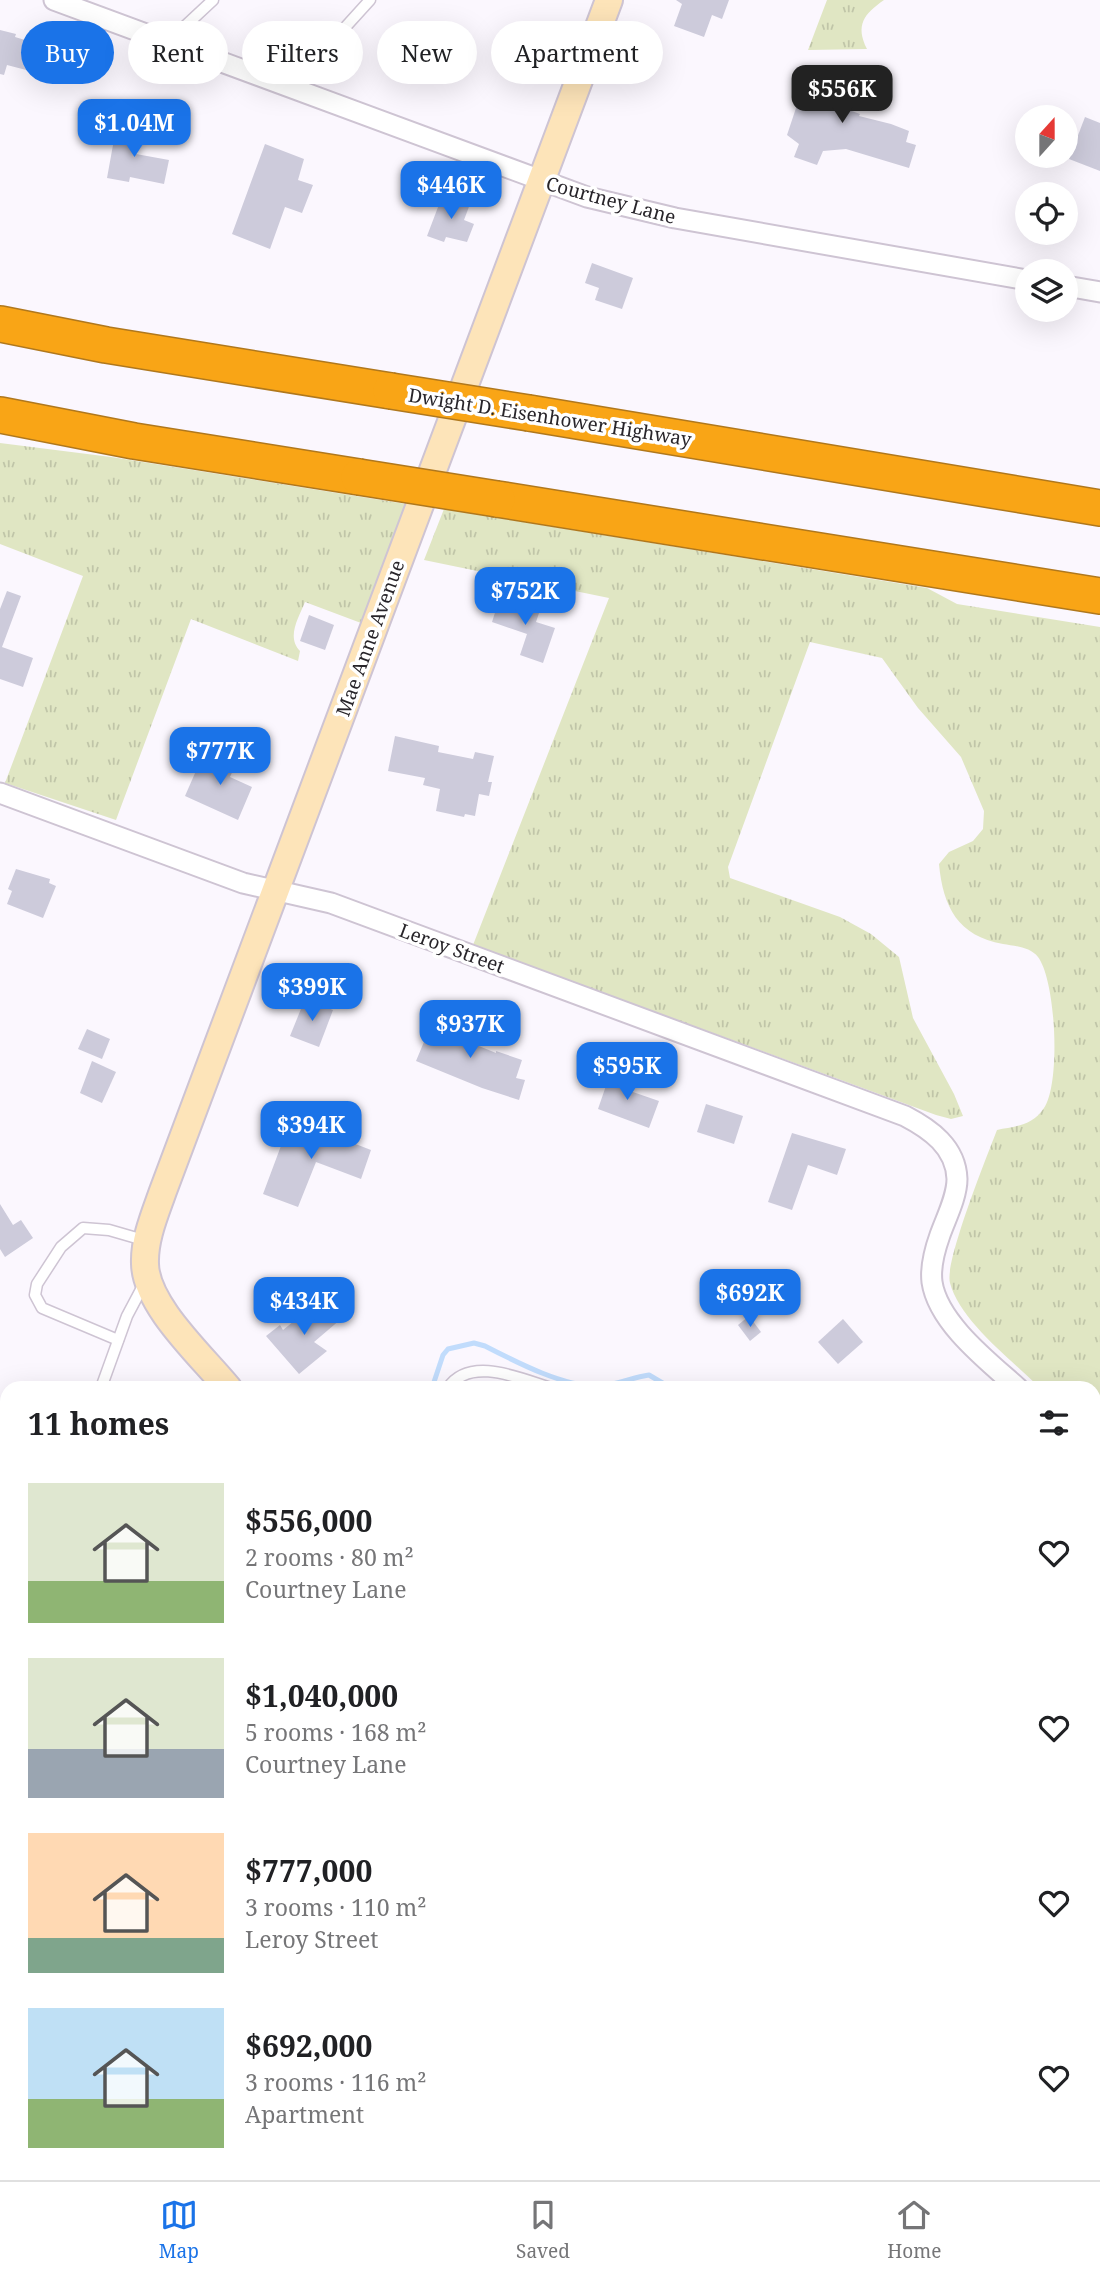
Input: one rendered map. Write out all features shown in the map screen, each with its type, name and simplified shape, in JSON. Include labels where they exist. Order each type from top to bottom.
[{"type":"highway","name":"Dwight D. Eisenhower Highway","points":[[0,324],[106,345],[1100,508]]},
{"type":"highway","points":[[0,415],[134,441],[1100,596]]},
{"type":"street","name":"Courtney Lane","points":[[54,0],[128,28]]},
{"type":"street","name":"Mae Anne Avenue","points":[[147,1279],[145,1265],[148,1241],[163,1191],[609,0]]},
{"type":"street","name":"Courtney Lane","points":[[228,66],[568,192],[644,212],[1015,278]]},
{"type":"street","points":[[1078,288],[1100,292]]},
{"type":"street","name":"Leroy Street","points":[[0,793],[230,878],[331,902],[921,1124],[948,1148],[955,1165],[957,1180],[933,1263],[932,1282],[947,1317],[1011,1381]]},
{"type":"street","points":[[147,1279],[159,1306],[222,1381]]},
{"type":"lane","points":[[191,21],[213,0]]},
{"type":"lane","points":[[299,92],[321,54],[370,0]]},
{"type":"lane","points":[[118,1339],[42,1308],[35,1295],[37,1284],[61,1247],[83,1228],[108,1230],[148,1241]]},
{"type":"lane","points":[[103,1381],[127,1316],[147,1279]]},
{"type":"lane","points":[[454,1381],[458,1377],[480,1371],[528,1381]]},
{"type":"green space","points":[[827,0],[884,0],[871,10],[864,21],[862,33],[867,49],[808,50]]},
{"type":"green space","points":[[0,443],[111,457],[406,504],[361,623],[305,602],[294,633],[294,640],[300,651],[298,661],[191,619],[116,820],[5,783],[83,576],[0,544]]},
{"type":"green space","points":[[444,509],[927,588],[957,604],[1100,627],[1100,1381],[1033,1381],[975,1326],[950,1283],[953,1254],[997,1130],[1029,1122],[1044,1108],[1049,1095],[1054,1056],[1052,1009],[1044,969],[1035,954],[1027,949],[987,940],[975,934],[964,927],[949,906],[939,864],[949,852],[973,841],[983,829],[984,811],[961,757],[918,708],[882,658],[810,642],[728,867],[730,878],[840,917],[871,934],[899,957],[913,1018],[963,1116],[951,1119],[473,945],[609,598],[424,560]]},
{"type":"building","points":[[676,0],[729,0],[722,19],[712,15],[704,37],[674,26],[682,4]]},
{"type":"building","points":[[0,30],[16,34],[15,37],[21,39],[21,69],[7,65],[4,75],[0,74]]},
{"type":"building","points":[[809,69],[856,87],[849,110],[860,114],[859,116],[909,131],[906,142],[916,145],[909,168],[846,149],[823,151],[817,165],[794,157],[799,144],[787,135]]},
{"type":"building","points":[[1085,117],[1100,123],[1100,171],[1078,162],[1078,135]]},
{"type":"building","points":[[117,123],[141,127],[136,154],[169,160],[164,184],[130,177],[129,182],[107,178]]},
{"type":"building","points":[[265,144],[304,159],[298,180],[313,185],[302,213],[285,207],[270,249],[232,234]]},
{"type":"building","points":[[443,194],[470,204],[464,220],[474,224],[467,242],[446,237],[444,242],[427,236]]},
{"type":"building","points":[[592,263],[633,278],[622,309],[595,300],[599,288],[585,283]]},
{"type":"building","points":[[7,591],[21,596],[2,647],[33,658],[23,687],[0,679],[0,609]]},
{"type":"building","points":[[500,597],[540,610],[536,622],[555,628],[543,663],[520,655],[527,634],[492,622]]},
{"type":"building","points":[[309,615],[334,625],[325,650],[300,641]]},
{"type":"building","points":[[395,736],[439,746],[438,752],[473,759],[475,752],[494,756],[488,782],[492,782],[489,796],[479,794],[475,816],[465,814],[464,817],[436,811],[440,789],[423,785],[425,778],[388,771]]},
{"type":"building","points":[[229,745],[242,750],[230,777],[252,787],[238,820],[185,796],[199,764],[218,772]]},
{"type":"building","points":[[16,869],[50,879],[49,883],[56,886],[43,918],[7,904],[12,891],[8,889]]},
{"type":"building","points":[[305,999],[333,1010],[319,1047],[290,1036]]},
{"type":"building","points":[[436,1013],[457,1022],[452,1035],[496,1053],[522,1060],[516,1078],[525,1080],[519,1100],[416,1061]]},
{"type":"building","points":[[87,1029],[110,1039],[102,1059],[78,1049]]},
{"type":"building","points":[[92,1061],[116,1072],[102,1103],[80,1093]]},
{"type":"building","points":[[610,1074],[633,1083],[630,1091],[659,1101],[649,1128],[598,1109]]},
{"type":"building","points":[[706,1104],[743,1116],[734,1144],[697,1132]]},
{"type":"building","points":[[291,1119],[371,1150],[361,1179],[316,1162],[298,1207],[263,1194]]},
{"type":"building","points":[[792,1133],[846,1149],[837,1175],[808,1165],[792,1210],[768,1202]]},
{"type":"building","points":[[0,1204],[13,1225],[21,1220],[33,1238],[5,1257],[0,1249]]},
{"type":"building","points":[[327,1301],[341,1319],[314,1342],[327,1351],[299,1374],[266,1336],[280,1325],[283,1330],[299,1317],[302,1321]]},
{"type":"building","points":[[749,1316],[761,1332],[750,1341],[738,1325]]},
{"type":"building","points":[[843,1319],[863,1342],[838,1364],[818,1342]]},
{"type":"waterway","points":[[434,1381],[443,1355],[448,1349],[474,1343],[541,1373],[566,1381]]},
{"type":"waterway","points":[[623,1381],[649,1375],[659,1381]]}]
